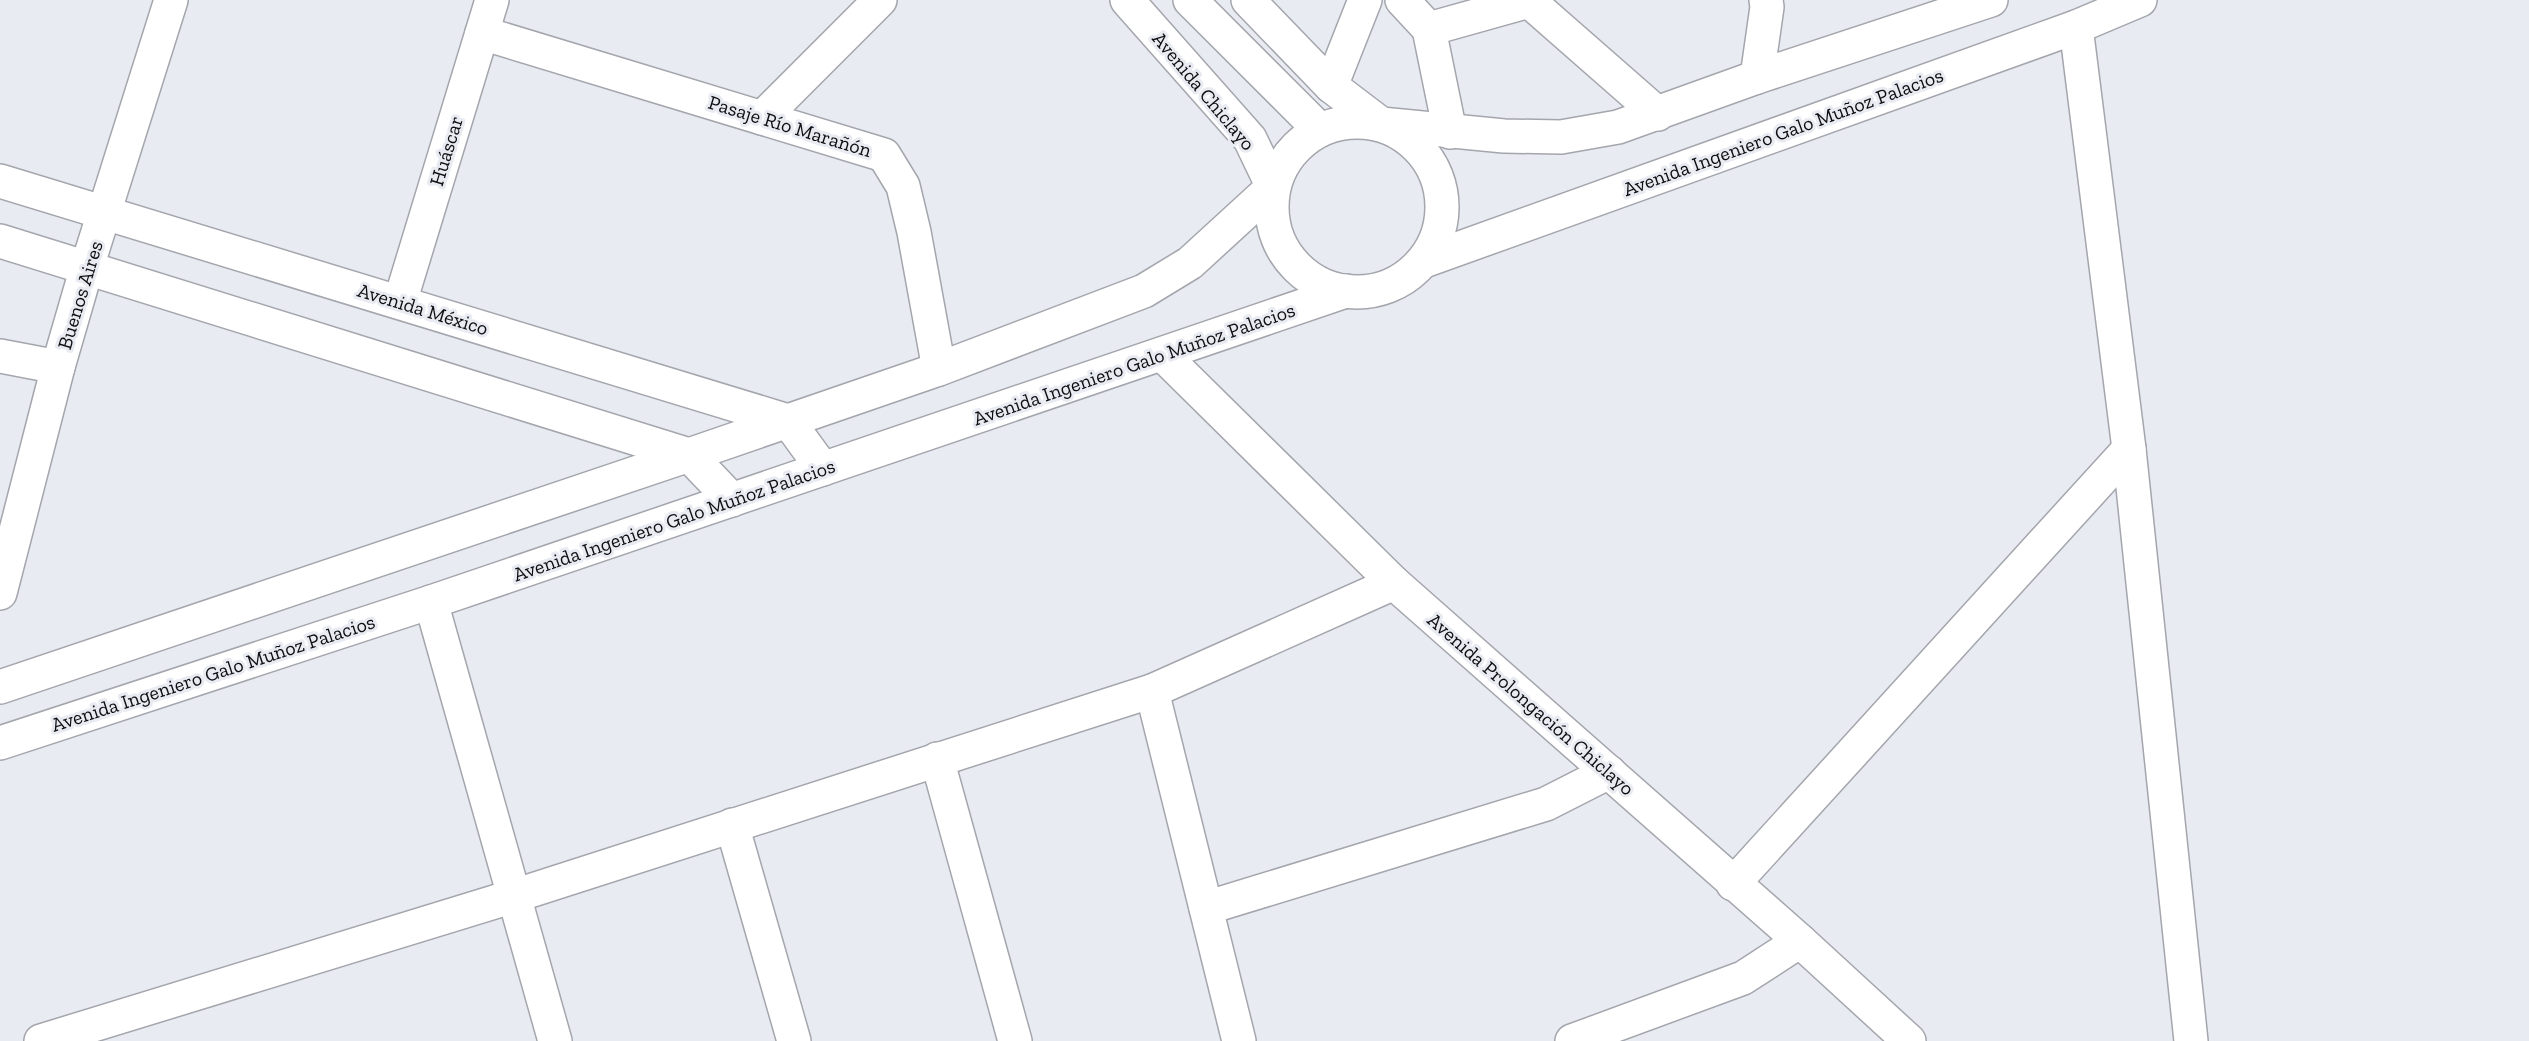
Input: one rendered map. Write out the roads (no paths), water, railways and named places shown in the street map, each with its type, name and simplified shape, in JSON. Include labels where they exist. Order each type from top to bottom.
[{"type":"street","name":"Buenos Aires","points":[[0,593],[58,367],[171,0]]},
{"type":"street","name":"Huáscar","points":[[400,302],[492,0]]},
{"type":"street","points":[[762,118],[880,0]]},
{"type":"street","name":"Avenida Chiclayo","points":[[1126,0],[1250,139],[1273,186]]},
{"type":"street","points":[[1190,0],[1320,130]]},
{"type":"street","points":[[1248,0],[1331,86],[1381,124],[1407,136],[1427,156],[1440,181],[1443,209],[1440,228],[1438,237],[1424,261],[1402,280],[1374,290],[1346,291],[1318,283],[1296,266],[1279,243],[1271,215],[1273,186],[1282,164],[1299,144],[1320,130],[1339,123],[1360,121],[1381,124],[1450,132],[1561,137],[1618,127],[1757,77],[1991,0]]},
{"type":"street","points":[[1331,86],[1365,0]]},
{"type":"street","points":[[1402,0],[1429,29],[1450,132]]},
{"type":"street","points":[[1757,77],[1767,7],[1766,0]]},
{"type":"street","name":"Avenida Ingeniero Galo Muñoz Palacios","points":[[1424,261],[2076,27],[2140,0]]},
{"type":"street","points":[[1429,29],[1529,1],[1658,114]]},
{"type":"street","points":[[2076,27],[2128,449],[2191,1041]]},
{"type":"street","name":"Pasaje Río Marañón","points":[[482,33],[884,155],[903,186],[914,232],[939,369]]},
{"type":"street","name":"Avenida México","points":[[0,181],[788,421]]},
{"type":"street","points":[[0,687],[939,369],[1144,291],[1190,263],[1273,186]]},
{"type":"street","points":[[0,241],[689,455],[732,500]]},
{"type":"street","name":"Avenida Ingeniero Galo Muñoz Palacios","points":[[0,743],[431,602],[1346,291]]},
{"type":"street","name":"Avenida Prolongación Chiclayo","points":[[1163,355],[1394,584],[1609,772],[1733,885],[1800,941],[1909,1041]]},
{"type":"street","points":[[0,356],[58,367]]},
{"type":"street","points":[[788,421],[823,469]]},
{"type":"street","points":[[1733,885],[2128,449]]},
{"type":"street","points":[[41,1041],[111,1031],[514,896],[1152,691],[1394,584]]},
{"type":"street","points":[[431,602],[555,1041]]},
{"type":"street","points":[[1152,691],[1239,1041]]},
{"type":"street","points":[[938,759],[1015,1041]]},
{"type":"street","points":[[1206,908],[1546,804],[1609,772]]},
{"type":"street","points":[[732,825],[794,1041]]},
{"type":"street","points":[[1572,1041],[1743,978],[1800,941]]}]
